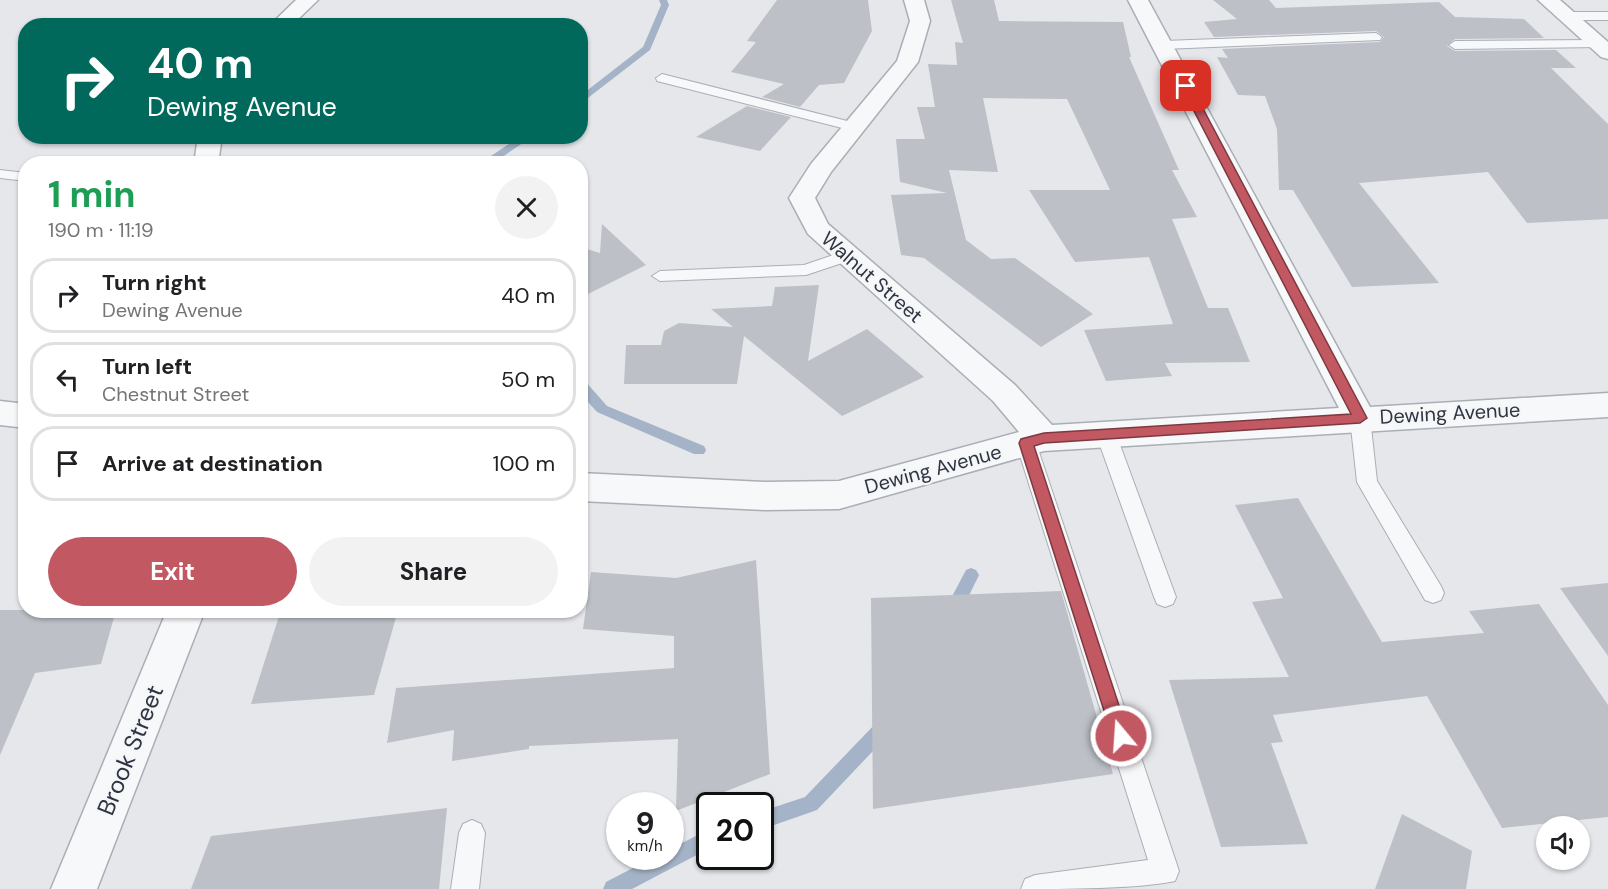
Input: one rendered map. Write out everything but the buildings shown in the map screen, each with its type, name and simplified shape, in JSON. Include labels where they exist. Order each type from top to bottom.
[{"type":"street","points":[[288,18],[308,0]]},
{"type":"street","name":"Walnut Street","points":[[914,0],[920,21],[907,62],[820,169],[802,198],[817,228],[1004,393],[1035,441]]},
{"type":"street","points":[[1138,0],[1164,45],[1360,418]]},
{"type":"street","points":[[1548,0],[1603,49]]},
{"type":"street","name":"Dewing Avenue","points":[[588,487],[765,496],[839,495],[1035,441],[1106,434],[1360,418],[1608,405]]},
{"type":"street","points":[[0,412],[18,415]]},
{"type":"street","name":"Brook Street","points":[[74,889],[183,618]]},
{"type":"lane","points":[[1566,16],[1608,16]]},
{"type":"lane","points":[[1164,45],[1376,37]]},
{"type":"lane","points":[[1455,45],[1603,49]]},
{"type":"lane","points":[[662,78],[854,127]]},
{"type":"lane","points":[[0,174],[18,176]]},
{"type":"lane","points":[[660,276],[806,270],[848,255]]},
{"type":"lane","points":[[1360,418],[1367,482],[1433,592]]},
{"type":"lane","points":[[1106,434],[1166,597]]},
{"type":"lane","points":[[1035,441],[1165,871],[1035,889]]},
{"type":"lane","points":[[465,889],[472,833]]},
{"type":"waterway","points":[[588,95],[647,48],[665,5],[663,0]]},
{"type":"waterway","points":[[497,156],[516,144]]},
{"type":"waterway","points":[[588,393],[602,409],[699,450]]},
{"type":"waterway","points":[[953,611],[971,575]]},
{"type":"waterway","points":[[774,816],[811,804],[884,727]]},
{"type":"waterway","points":[[613,889],[696,845]]},
{"type":"route","points":[[1121,736],[1026,443],[1044,438],[1360,418],[1186,86]]}]
